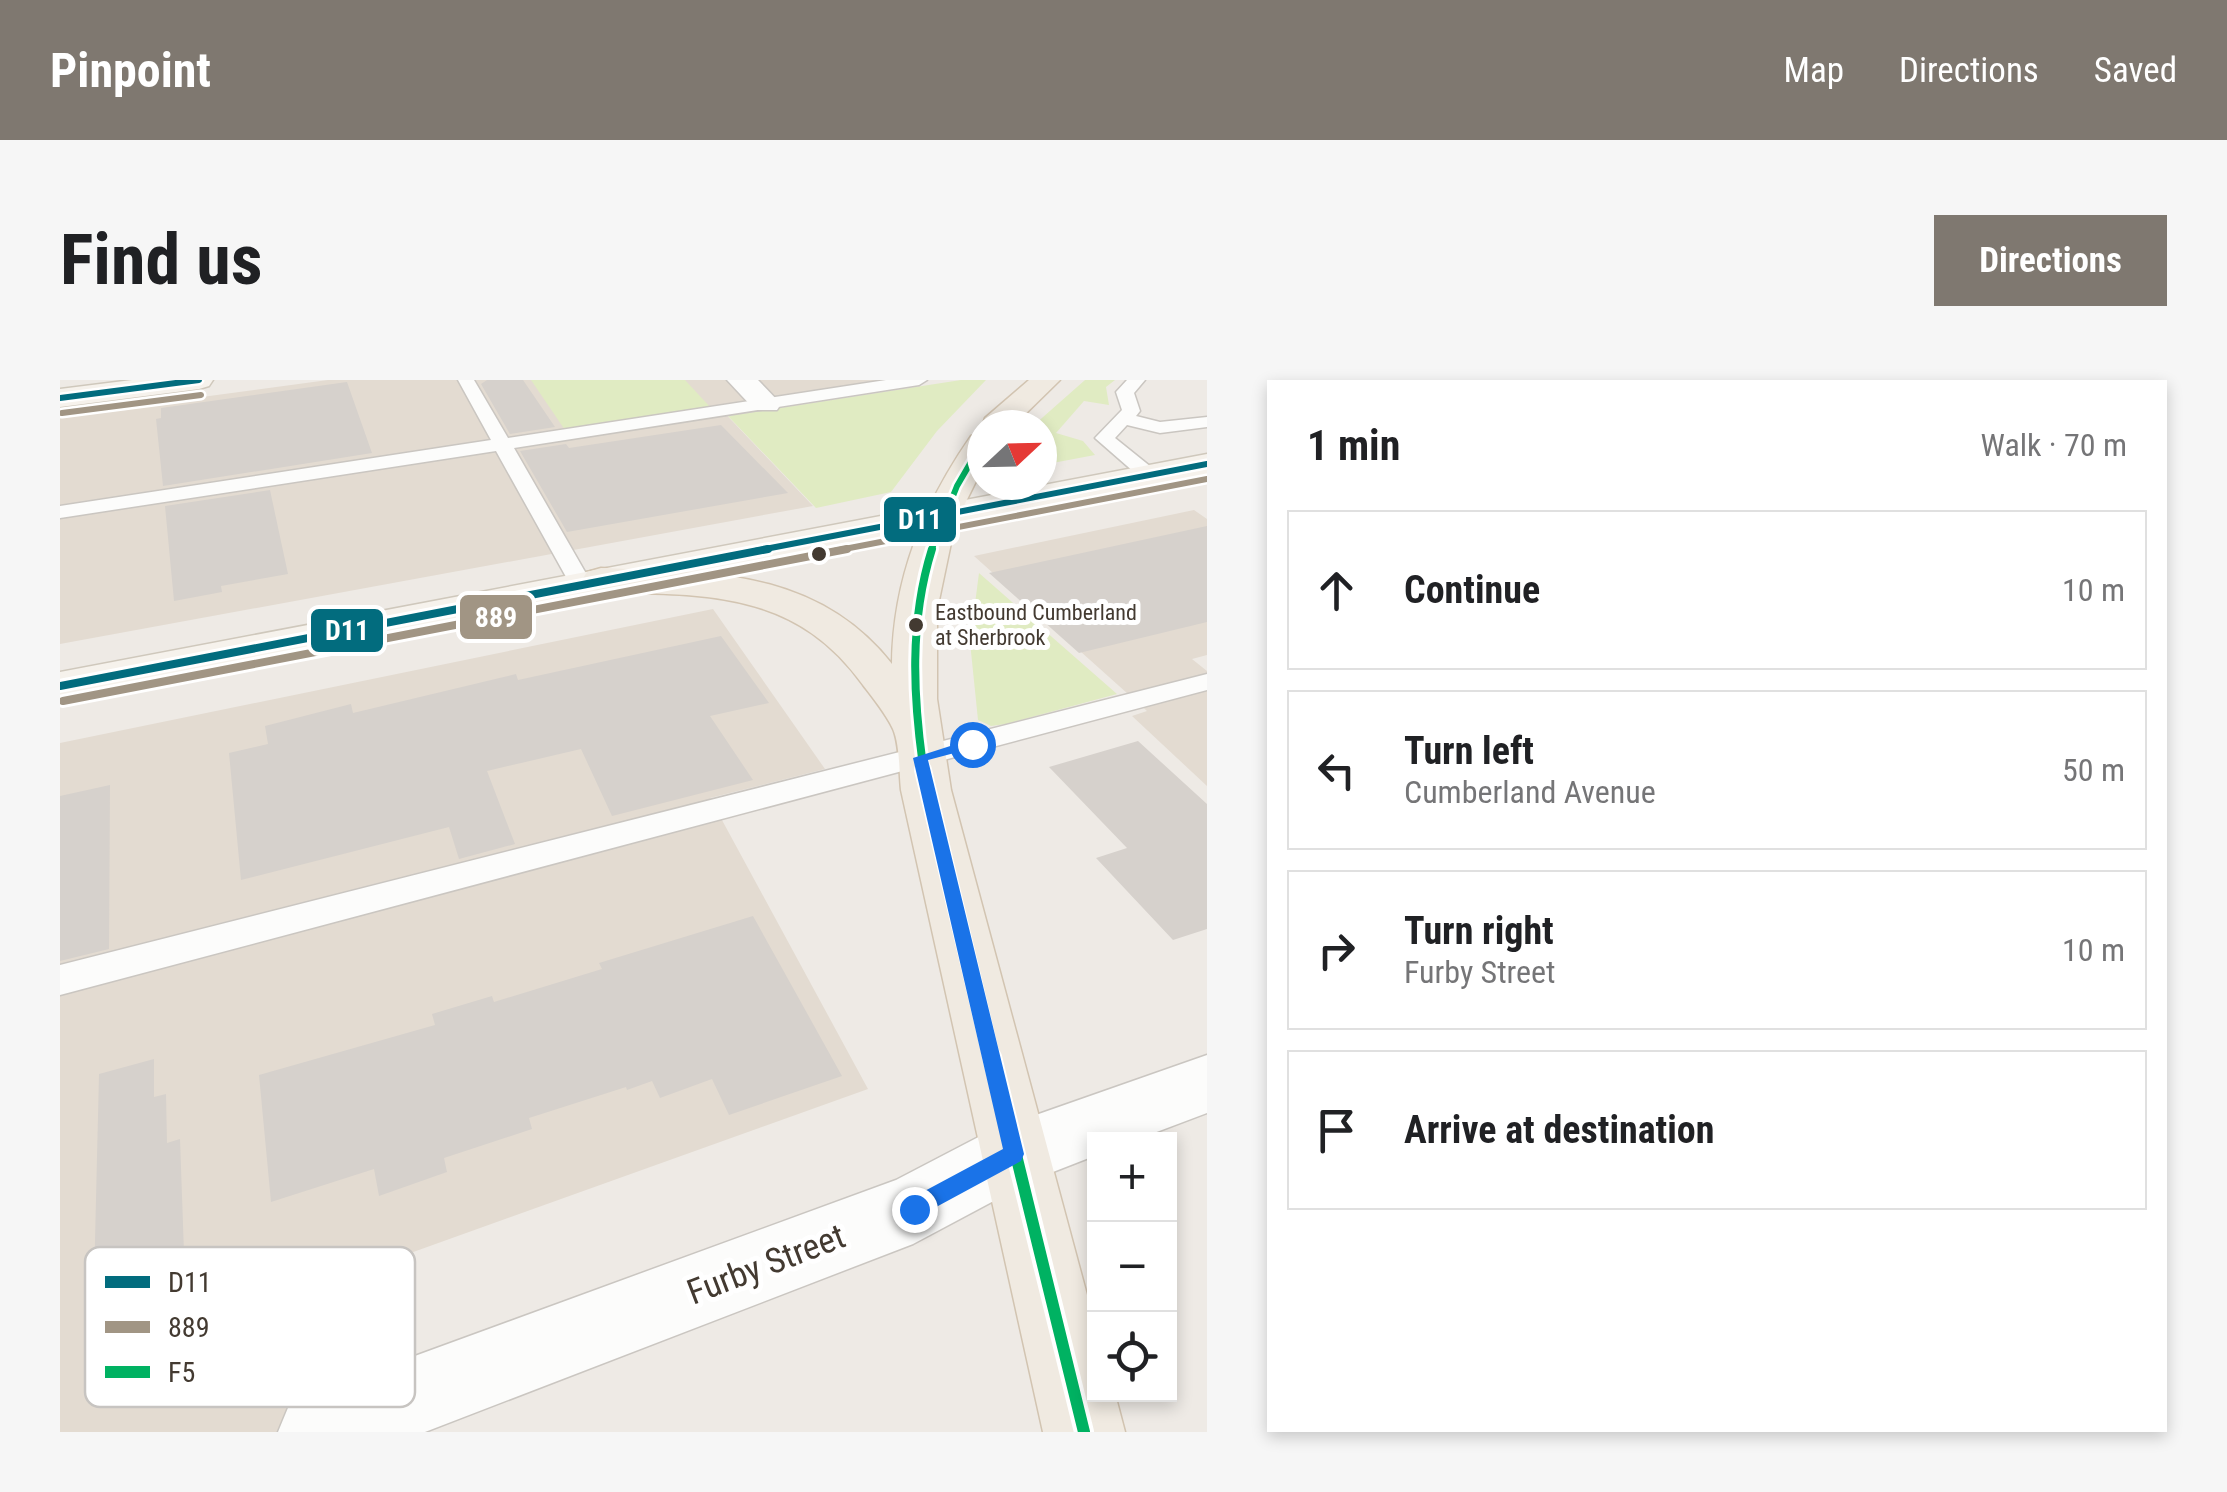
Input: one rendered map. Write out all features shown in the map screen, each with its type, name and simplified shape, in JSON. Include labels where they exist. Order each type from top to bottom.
[{"type":"main road","points":[[60,398],[199,380]]},
{"type":"main road","points":[[1013,410],[1046,380]]},
{"type":"main road","points":[[60,686],[1207,464]]},
{"type":"main road","points":[[967,466],[952,489],[930,544],[916,611],[917,741],[1014,1154],[1092,1420]]},
{"type":"main road","points":[[591,582],[718,586],[773,597],[810,611],[859,650],[917,741]]},
{"type":"street","points":[[740,380],[766,404]]},
{"type":"street","name":"Furby Street","points":[[415,1396],[914,1209],[1014,1154],[1207,1084]]},
{"type":"street","name":"Furby Street","points":[[318,1432],[385,1407]]},
{"type":"lane","points":[[466,380],[502,444],[591,582]]},
{"type":"lane","points":[[60,512],[919,380]]},
{"type":"lane","points":[[1137,380],[1125,392],[1130,411],[1104,438],[1149,475]]},
{"type":"lane","points":[[1125,419],[1160,428],[1207,422]]},
{"type":"lane","points":[[60,980],[917,741],[1207,682]]},
{"type":"shaded area","points":[[328,380],[885,380],[718,406],[813,506],[60,644],[60,416]]},
{"type":"shaded area","points":[[1194,510],[1207,519],[1207,655],[1192,659],[1207,671],[1207,786],[1132,716],[1147,711],[974,556]]},
{"type":"shaded area","points":[[713,609],[825,769],[710,798],[868,1089],[415,1251],[415,1247],[85,1247],[85,1407],[415,1407],[415,1402],[420,1432],[60,1432],[60,743]]},
{"type":"green space","points":[[531,380],[685,380],[711,408],[565,430]]},
{"type":"green space","points":[[961,380],[986,380],[937,431],[891,492],[816,508],[728,416]]},
{"type":"green space","points":[[1085,380],[1115,380],[1106,387],[1109,405],[1084,401],[1057,432],[1057,410],[1051,410]]},
{"type":"green space","points":[[1057,433],[1083,441],[1095,455],[1057,462]]},
{"type":"green space","points":[[979,573],[1117,694],[1006,724],[991,726],[978,720],[970,642]]},
{"type":"building","points":[[487,380],[523,380],[555,427],[510,434],[481,384]]},
{"type":"building","points":[[347,382],[372,453],[163,486],[156,419],[161,418],[161,408]]},
{"type":"building","points":[[721,425],[788,493],[567,532],[520,451],[566,444],[569,448]]},
{"type":"building","points":[[270,490],[288,574],[221,586],[222,592],[174,601],[165,506]]},
{"type":"building","points":[[1207,526],[1207,622],[1079,653],[989,573]]},
{"type":"building","points":[[721,636],[769,703],[710,716],[753,780],[612,816],[581,749],[487,771],[515,844],[459,859],[449,827],[241,880],[229,753],[268,744],[265,726],[351,704],[353,713],[516,674],[518,680]]},
{"type":"building","points":[[1138,741],[1207,804],[1207,929],[1173,940],[1096,858],[1127,848],[1049,767]]},
{"type":"building","points":[[110,785],[109,949],[60,961],[60,796]]},
{"type":"building","points":[[753,916],[842,1076],[729,1115],[712,1079],[660,1098],[652,1081],[529,1118],[532,1129],[444,1158],[447,1172],[379,1196],[374,1169],[271,1202],[259,1075],[435,1025],[432,1014],[492,996],[494,1002],[602,969],[599,963]]},
{"type":"building","points":[[154,1059],[154,1097],[166,1094],[167,1143],[180,1139],[184,1247],[95,1247],[99,1074]]},
{"type":"transit line","name":"D11","points":[[60,398],[199,380]]},
{"type":"transit line","name":"889","points":[[62,413],[201,395]]},
{"type":"transit line","name":"D11","points":[[60,686],[1207,464]]},
{"type":"transit line","name":"F5","points":[[967,469],[938,528],[925,569],[914,652],[919,741],[926,790],[1084,1432]]},
{"type":"transit line","name":"889","points":[[63,701],[1207,479]]},
{"type":"place","name":"Eastbound Cumberland at Sherbrook","points":[[916,625]]},
{"type":"route","points":[[914,1209],[1014,1154],[920,758],[972,744]]}]
